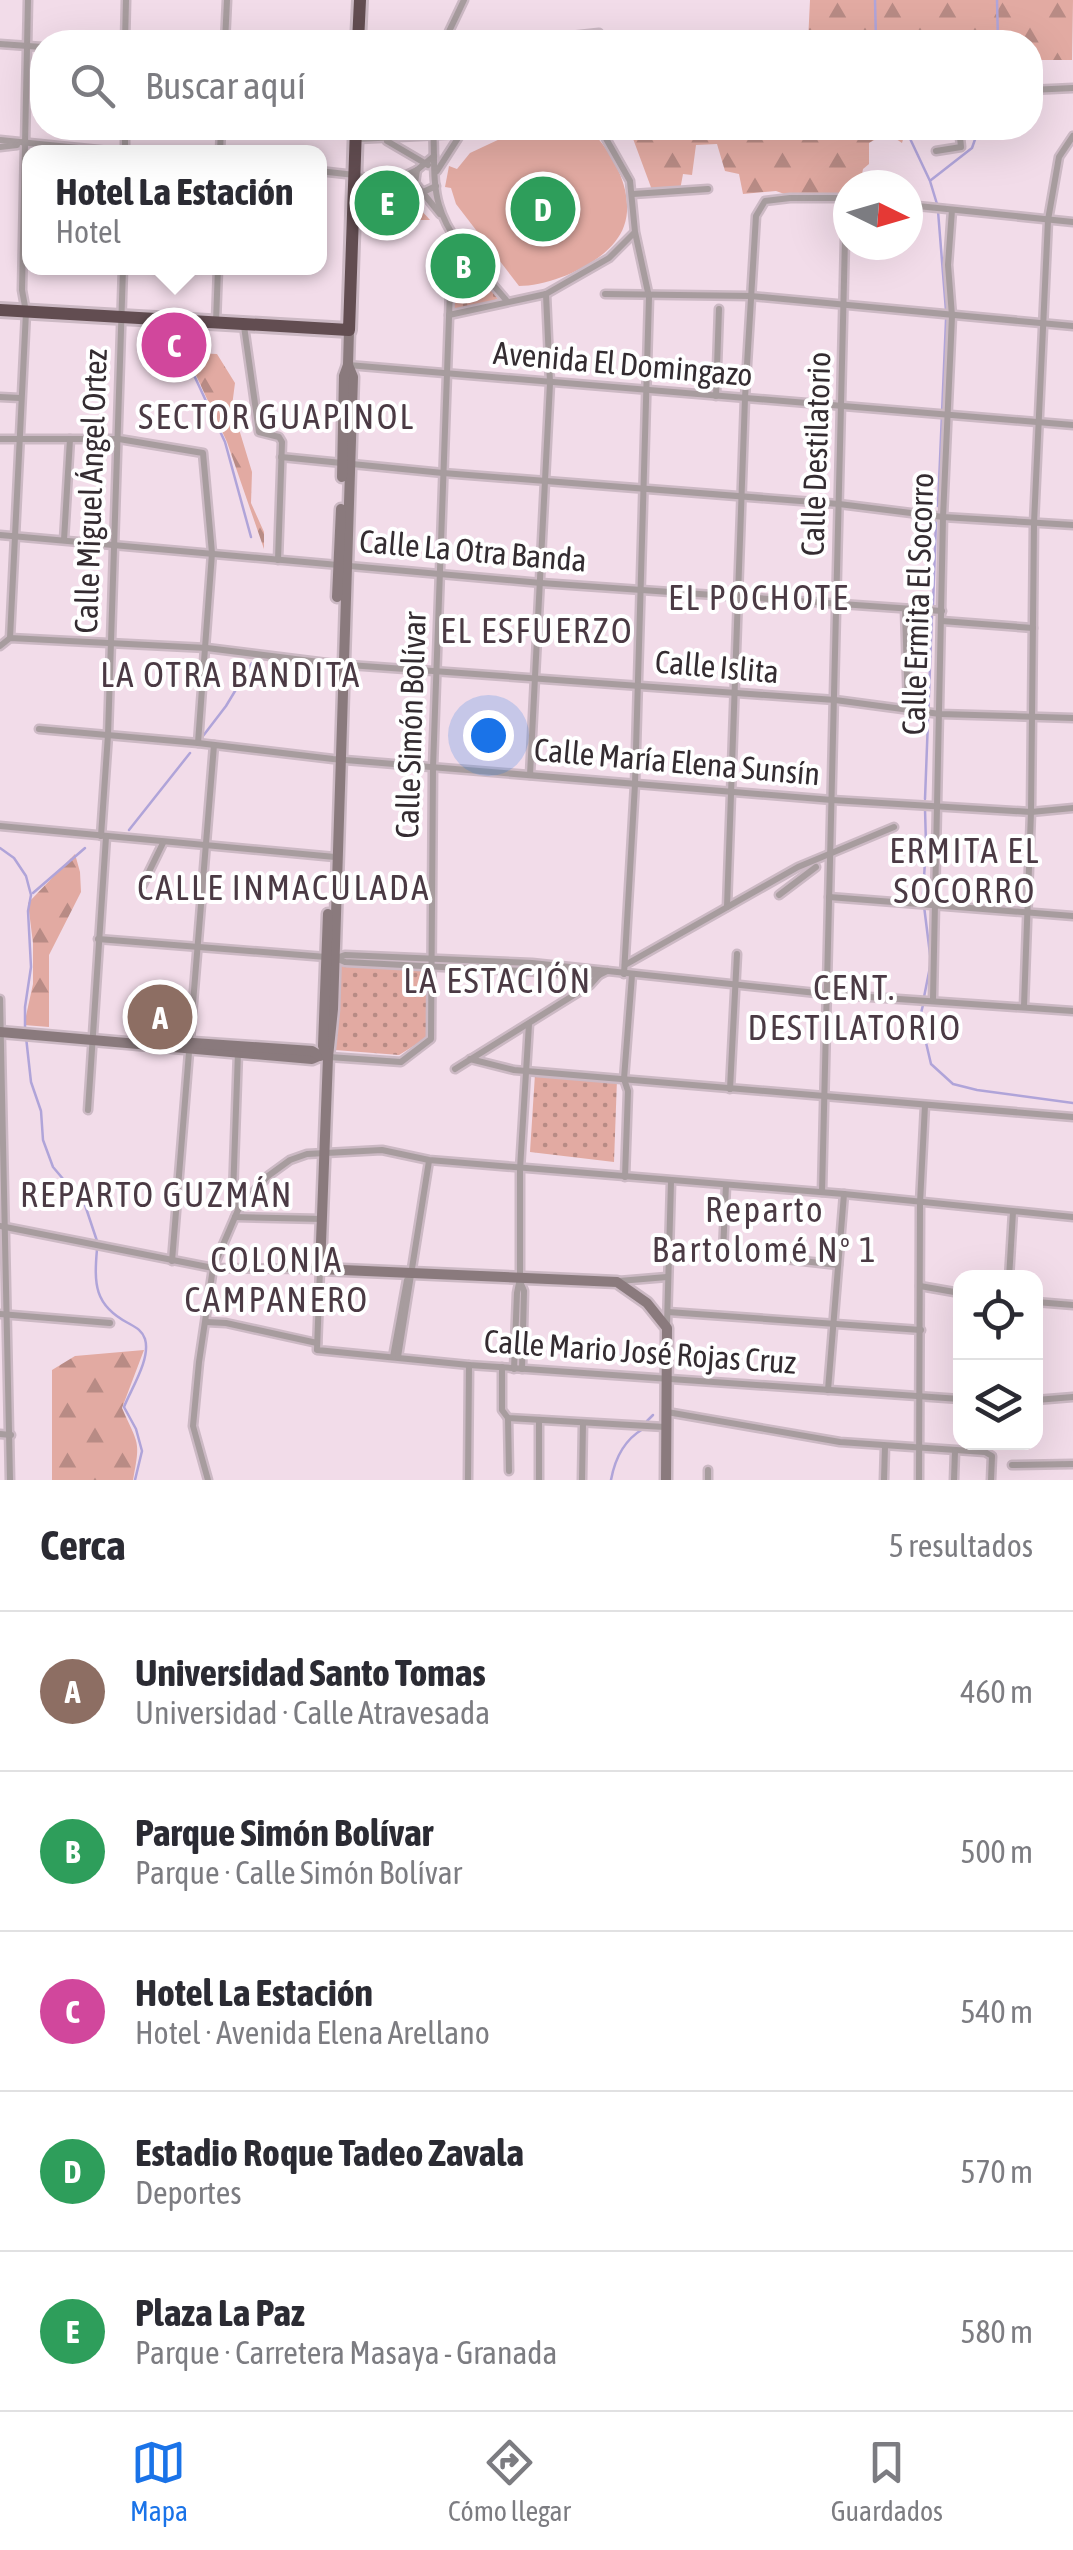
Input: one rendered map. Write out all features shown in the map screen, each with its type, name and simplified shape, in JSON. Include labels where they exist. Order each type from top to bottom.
[{"type":"highway","points":[[359,30],[360,0]]},
{"type":"highway","points":[[0,310],[70,310],[349,326],[356,140]]},
{"type":"highway","points":[[0,302],[24,308]]},
{"type":"highway","points":[[216,319],[244,325],[269,322]]},
{"type":"main road","points":[[349,326],[348,365],[353,377],[338,664],[332,958],[323,1056],[320,1269],[616,1282],[647,1302],[667,1328],[666,1480]]},
{"type":"main road","points":[[1,1032],[92,1039],[99,1043],[280,1053],[312,1060],[323,1056]]},
{"type":"street","points":[[22,199],[28,0]]},
{"type":"street","points":[[125,30],[126,0]]},
{"type":"street","points":[[226,30],[227,0]]},
{"type":"street","points":[[450,30],[464,0]]},
{"type":"street","points":[[0,44],[30,46]]},
{"type":"street","points":[[1043,89],[1073,88]]},
{"type":"street","points":[[1024,1006],[1034,523],[1048,220],[1059,157],[1073,136]]},
{"type":"street","points":[[386,140],[436,172]]},
{"type":"street","points":[[434,140],[438,204],[452,233],[506,300]]},
{"type":"street","points":[[436,172],[457,140]]},
{"type":"street","points":[[608,140],[620,159],[633,194],[635,232],[649,297],[624,1079],[628,1091],[625,1178]]},
{"type":"street","points":[[936,151],[961,147],[960,140]]},
{"type":"street","points":[[0,144],[21,145]]},
{"type":"street","points":[[386,183],[405,178],[435,155]]},
{"type":"street","points":[[417,170],[414,183],[445,219]]},
{"type":"street","points":[[327,172],[355,175],[421,193],[436,186]]},
{"type":"street","points":[[633,194],[708,190]]},
{"type":"street","points":[[727,907],[745,398],[756,216],[765,202],[777,199],[833,198]]},
{"type":"street","points":[[923,207],[1073,222]]},
{"type":"street","name":"Calle Ermita El Socorro","points":[[932,1000],[938,805],[933,713],[942,621],[943,414],[952,316],[948,265],[952,210]]},
{"type":"street","points":[[448,316],[546,294],[609,258],[635,232]]},
{"type":"street","name":"Calle Simón Bolívar","points":[[323,1056],[401,1062],[431,1040],[433,767],[452,233]]},
{"type":"street","name":"Calle Destilatorio","points":[[822,1192],[846,260]]},
{"type":"street","points":[[1,646],[10,638],[23,275]]},
{"type":"street","name":"Calle Miguel Ángel Ortez","points":[[88,1110],[104,837],[123,275]]},
{"type":"street","points":[[216,319],[218,275]]},
{"type":"street","points":[[530,775],[550,383],[546,294]]},
{"type":"street","points":[[606,294],[752,296],[1073,326]]},
{"type":"street","points":[[716,396],[720,308]]},
{"type":"street","points":[[244,325],[259,432],[282,438],[278,560]]},
{"type":"street","name":"Avenida El Domingazo","points":[[348,365],[1073,425]]},
{"type":"street","points":[[0,397],[20,398]]},
{"type":"street","points":[[0,439],[119,439],[203,453],[212,553],[198,743]]},
{"type":"street","points":[[64,540],[70,439]]},
{"type":"street","points":[[281,457],[443,474],[1073,525]]},
{"type":"street","name":"Calle La Otra Banda","points":[[0,535],[639,590],[942,611]]},
{"type":"street","points":[[905,609],[908,710]]},
{"type":"street","points":[[942,621],[1033,628]]},
{"type":"street","name":"Calle Islita","points":[[10,638],[207,648],[338,664],[835,700],[933,713],[1073,718]]},
{"type":"street","name":"Calle María Elena Sunsín","points":[[39,730],[832,800],[1031,812],[1073,808]]},
{"type":"street","points":[[172,1261],[214,745]]},
{"type":"street","points":[[0,826],[332,857]]},
{"type":"street","points":[[627,972],[727,907],[798,867],[894,827]]},
{"type":"street","points":[[142,886],[163,843]]},
{"type":"street","points":[[798,867],[832,867]]},
{"type":"street","points":[[779,895],[816,867]]},
{"type":"street","points":[[829,897],[1073,916]]},
{"type":"street","points":[[98,940],[430,968],[479,965]]},
{"type":"street","points":[[730,1089],[737,954]]},
{"type":"street","points":[[332,958],[430,958],[479,965],[627,972],[826,994],[1073,1010]]},
{"type":"street","points":[[455,1069],[529,1024],[602,972]]},
{"type":"street","points":[[0,1000],[10,1480]]},
{"type":"street","points":[[518,1369],[520,1169],[529,1024]]},
{"type":"street","points":[[237,1214],[234,1195],[238,1050]]},
{"type":"street","points":[[470,1059],[528,1071],[1073,1117]]},
{"type":"street","points":[[919,1480],[924,1105]]},
{"type":"street","points":[[208,1480],[193,1426],[213,1268],[237,1214],[268,1176],[306,1154],[382,1150],[429,1160],[520,1169],[822,1192],[1073,1217]]},
{"type":"street","points":[[396,1357],[429,1160]]},
{"type":"street","points":[[667,1328],[671,1182]]},
{"type":"street","points":[[726,1185],[722,1252],[838,1264]]},
{"type":"street","points":[[828,1390],[844,1194]]},
{"type":"street","points":[[1009,1270],[1013,1212]]},
{"type":"street","points":[[237,1214],[322,1218]]},
{"type":"street","points":[[2,1226],[213,1268],[320,1269],[317,1346]]},
{"type":"street","points":[[616,1282],[667,1277]]},
{"type":"street","points":[[920,1286],[953,1292]]},
{"type":"street","points":[[1043,1303],[1073,1305]]},
{"type":"street","points":[[668,1312],[921,1330]]},
{"type":"street","points":[[4,1314],[110,1324]]},
{"type":"street","name":"Calle Mario José Rojas Cruz","points":[[206,1322],[226,1323],[317,1346],[470,1365],[953,1399]]},
{"type":"street","points":[[468,1480],[470,1365]]},
{"type":"street","points":[[502,1368],[502,1410],[508,1418],[508,1472]]},
{"type":"street","points":[[1043,1399],[1073,1397]]},
{"type":"street","points":[[667,1412],[840,1442],[990,1453],[991,1480]]},
{"type":"street","points":[[508,1418],[667,1427]]},
{"type":"street","points":[[539,1420],[539,1480]]},
{"type":"street","points":[[582,1480],[583,1424]]},
{"type":"street","points":[[0,1434],[10,1434]]},
{"type":"street","points":[[884,1480],[885,1446]]},
{"type":"street","points":[[954,1480],[955,1451]]},
{"type":"street","points":[[1012,1465],[1073,1464]]},
{"type":"street","points":[[708,1470],[708,1480]]},
{"type":"green space","points":[[810,0],[1073,0],[1072,60],[1043,60],[1043,30],[809,30]]},
{"type":"green space","points":[[498,140],[598,140],[613,160],[624,186],[624,226],[607,250],[580,269],[548,282],[519,286],[456,204],[451,188],[445,187],[449,166],[457,169],[470,153]]},
{"type":"green space","points":[[633,140],[875,140],[869,143],[869,164],[863,170],[833,170],[833,196],[793,197],[776,191],[743,194],[739,174],[725,171],[717,144],[696,145],[692,175],[683,174],[680,190],[652,190]]},
{"type":"green space","points":[[365,190],[408,202],[430,220],[362,220]]},
{"type":"green space","points":[[452,233],[498,299],[449,315]]},
{"type":"green space","points":[[195,353],[217,354],[235,383],[232,406],[252,472],[251,503],[264,532],[264,549],[227,442],[195,373]]},
{"type":"green space","points":[[75,854],[81,892],[49,955],[49,1027],[24,1025],[33,984],[28,903]]},
{"type":"green space","points":[[337,963],[427,967],[428,1037],[399,1055],[335,1050]]},
{"type":"green space","points":[[535,1074],[617,1079],[614,1162],[530,1152]]},
{"type":"green space","points":[[144,1350],[122,1408],[136,1442],[133,1480],[52,1480],[52,1370],[75,1356]]},
{"type":"waterway","points":[[875,0],[876,30]]},
{"type":"waterway","points":[[997,0],[998,30]]},
{"type":"waterway","points":[[911,140],[937,204]]},
{"type":"waterway","points":[[931,180],[972,148],[975,140]]},
{"type":"waterway","points":[[938,211],[946,311]]},
{"type":"waterway","points":[[938,506],[946,320]]},
{"type":"waterway","points":[[192,357],[193,373],[225,442],[251,537]]},
{"type":"waterway","points":[[933,605],[936,522]]},
{"type":"waterway","points":[[925,799],[932,614]]},
{"type":"waterway","points":[[203,736],[252,663]]},
{"type":"waterway","points":[[129,830],[190,753]]},
{"type":"waterway","points":[[923,894],[925,809]]},
{"type":"waterway","points":[[0,848],[14,858],[26,876],[31,895],[31,967],[25,1029]]},
{"type":"waterway","points":[[33,893],[85,848]]},
{"type":"waterway","points":[[924,906],[931,962],[924,997]]},
{"type":"waterway","points":[[923,1005],[920,1017],[931,1064],[953,1084],[1073,1103]]},
{"type":"waterway","points":[[26,1037],[43,1140],[53,1167],[85,1205],[97,1241]]},
{"type":"waterway","points":[[97,1249],[96,1273],[102,1301],[145,1339],[143,1365],[124,1407],[142,1451],[135,1480]]},
{"type":"waterway","points":[[647,1421],[653,1415]]},
{"type":"waterway","points":[[611,1480],[621,1450],[643,1429]]},
{"type":"place","name":"Plaza La Paz","points":[[387,203]]},
{"type":"place","name":"Estadio Roque Tadeo Zavala","points":[[543,209]]},
{"type":"place","name":"Parque Simón Bolívar","points":[[463,266]]},
{"type":"place","name":"Hotel La Estación","points":[[174,345]]},
{"type":"place","name":"Universidad Santo Tomas","points":[[160,1017]]},
{"type":"district","name":"SECTOR GUAPINOL","points":[[277,417]]},
{"type":"district","name":"EL POCHOTE","points":[[759,598]]},
{"type":"district","name":"EL ESFUERZO","points":[[537,631]]},
{"type":"district","name":"LA OTRA BANDITA","points":[[231,675]]},
{"type":"district","name":"ERMITA EL SOCORRO","points":[[965,871]]},
{"type":"district","name":"CALLE INMACULADA","points":[[284,888]]},
{"type":"district","name":"LA ESTACIÓN","points":[[498,981]]},
{"type":"district","name":"CENT. DESTILATORIO","points":[[855,1008]]},
{"type":"district","name":"REPARTO GUZMÁN","points":[[157,1195]]},
{"type":"district","name":"Reparto Bartolomé Nº 1","points":[[765,1230]]},
{"type":"district","name":"COLONIA CAMPANERO","points":[[277,1280]]}]
